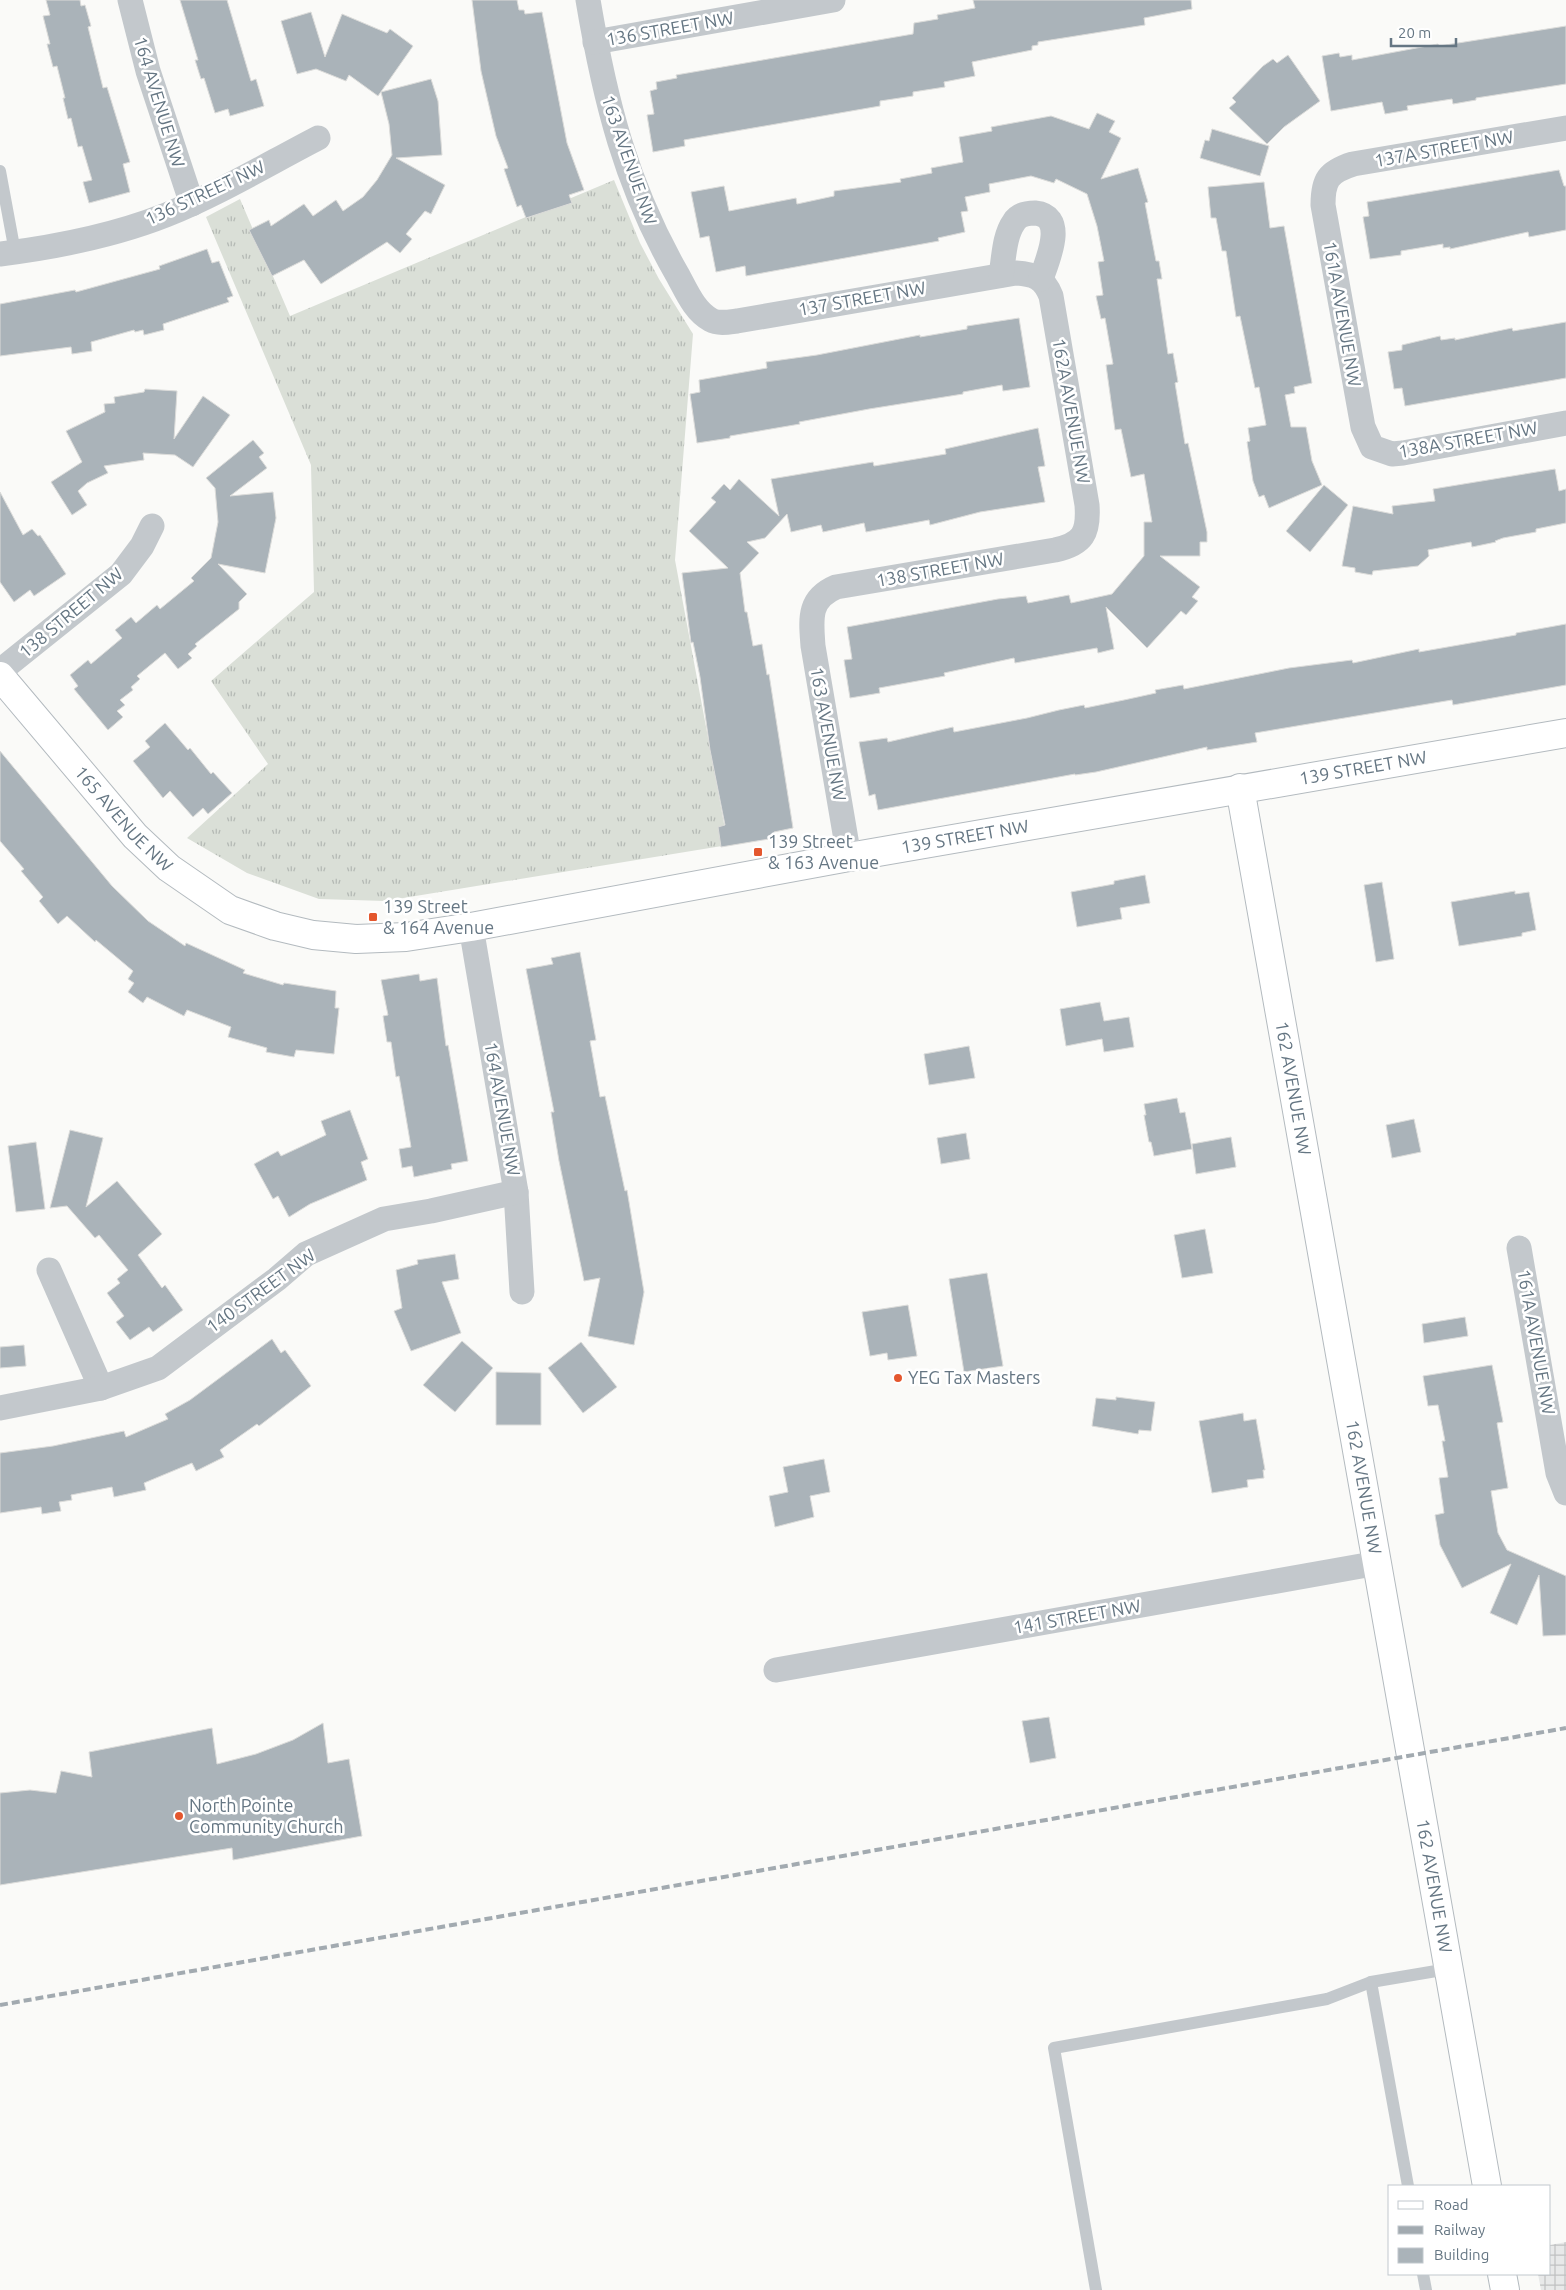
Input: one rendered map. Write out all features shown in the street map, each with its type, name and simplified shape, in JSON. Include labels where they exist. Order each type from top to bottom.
[{"type":"street","name":"164 AVENUE NW","points":[[130,0],[148,71],[192,204]]},
{"type":"street","name":"163 AVENUE NW","points":[[588,0],[606,98],[618,137],[654,232],[701,313],[713,321],[723,322]]},
{"type":"street","name":"136 STREET NW","points":[[595,42],[833,0]]},
{"type":"street","name":"137A STREET NW","points":[[1326,179],[1337,169],[1353,164],[1566,128]]},
{"type":"street","name":"136 STREET NW","points":[[7,253],[93,238],[164,215],[192,204],[318,138]]},
{"type":"street","name":"161A AVENUE NW","points":[[1326,179],[1323,191],[1323,205],[1362,427],[1372,447]]},
{"type":"street","points":[[1001,274],[1009,232],[1013,223],[1025,214],[1032,213],[1046,218],[1054,229],[1054,239],[1041,279]]},
{"type":"street","name":"137 STREET NW","points":[[723,322],[1001,274],[1030,274],[1041,279]]},
{"type":"street","name":"162A AVENUE NW","points":[[1041,279],[1048,288],[1053,307],[1087,505],[1086,528],[1078,542]]},
{"type":"street","name":"138A STREET NW","points":[[1372,447],[1392,454],[1566,423]]},
{"type":"street","name":"138 STREET NW","points":[[0,671],[121,574],[142,546],[152,526]]},
{"type":"street","name":"138 STREET NW","points":[[812,610],[823,593],[836,587],[1055,550],[1078,542]]},
{"type":"street","name":"163 AVENUE NW","points":[[812,610],[813,646],[849,857]]},
{"type":"street","name":"165 AVENUE NW","points":[[0,676],[135,836],[170,868],[230,910],[275,926]]},
{"type":"street","name":"139 STREET NW","points":[[275,926],[313,935],[356,939],[406,936],[471,927],[849,857],[1566,733]]},
{"type":"street","name":"162 AVENUE NW","points":[[1240,788],[1487,2185]]},
{"type":"street","name":"164 AVENUE NW","points":[[471,927],[516,1192],[522,1292]]},
{"type":"street","name":"140 STREET NW","points":[[0,1408],[101,1388],[158,1368],[277,1279],[306,1254],[384,1219],[516,1192]]},
{"type":"street","name":"161A AVENUE NW","points":[[1519,1248],[1558,1473],[1566,1494]]},
{"type":"street","points":[[49,1270],[101,1388]]},
{"type":"street","name":"141 STREET NW","points":[[776,1670],[1378,1563]]},
{"type":"street","points":[[1502,2275],[1505,2290]]},
{"type":"lane","points":[[0,171],[7,253]]},
{"type":"lane","points":[[1096,2290],[1054,2048],[1327,2000],[1371,1982],[1448,1969]]},
{"type":"lane","points":[[1371,1982],[1408,2185]]},
{"type":"lane","points":[[1423,2275],[1426,2290]]},
{"type":"shaded area","points":[[1566,2242],[1566,2290],[1541,2290],[1538,2275],[1551,2275],[1551,2245]]},
{"type":"green space","points":[[614,180],[640,243],[659,279],[693,334],[675,560],[728,845],[385,901],[319,899],[247,873],[187,838],[268,764],[211,681],[314,592],[311,465],[206,217],[240,199],[290,316]]},
{"type":"building","points":[[46,0],[80,0],[81,6],[85,5],[91,26],[88,27],[103,88],[107,87],[130,162],[123,164],[130,192],[89,203],[83,182],[92,180],[82,146],[78,147],[71,118],[68,119],[57,66],[53,67],[47,44],[50,44],[43,16],[50,15]]},
{"type":"building","points":[[180,0],[227,0],[251,81],[256,79],[264,106],[230,116],[228,109],[215,113],[204,78],[201,79],[195,60],[198,60]]},
{"type":"building","points":[[472,0],[517,0],[519,10],[524,10],[525,14],[542,12],[567,143],[584,190],[569,195],[572,203],[526,218],[521,205],[517,207],[504,169],[508,168],[496,136],[481,71]]},
{"type":"building","points":[[973,0],[1191,0],[1192,9],[1144,18],[1145,25],[1038,42],[1038,45],[1032,46],[1032,50],[972,62],[975,76],[944,82],[945,87],[913,92],[913,96],[880,101],[880,106],[684,140],[685,146],[653,152],[647,115],[654,114],[650,91],[657,89],[656,82],[677,78],[676,75],[913,34],[914,23],[938,19],[937,15],[975,8]]},
{"type":"building","points":[[311,12],[325,57],[342,14],[387,33],[390,29],[413,46],[378,96],[349,75],[346,81],[316,69],[297,74],[281,21]]},
{"type":"building","points":[[1566,26],[1566,84],[1476,98],[1476,100],[1453,104],[1452,99],[1407,106],[1408,110],[1385,114],[1382,102],[1331,111],[1322,56],[1339,53],[1340,57],[1352,55],[1352,60],[1438,44],[1439,46]]},
{"type":"building","points":[[1288,55],[1320,101],[1284,127],[1267,144],[1229,108],[1236,102],[1232,98],[1263,66],[1273,59],[1277,63]]},
{"type":"building","points":[[431,79],[438,101],[442,155],[396,158],[445,185],[431,214],[425,211],[406,234],[412,239],[400,253],[387,242],[321,284],[304,260],[272,276],[249,230],[269,220],[271,226],[304,204],[313,216],[336,200],[343,211],[363,197],[377,180],[392,155],[389,124],[381,92]]},
{"type":"building","points":[[1097,113],[1115,121],[1109,132],[1121,138],[1101,179],[1138,168],[1148,202],[1145,203],[1156,261],[1159,261],[1162,279],[1157,279],[1168,354],[1173,353],[1178,382],[1175,383],[1185,444],[1188,443],[1207,532],[1207,542],[1200,542],[1200,556],[1160,556],[1200,587],[1192,597],[1198,601],[1186,615],[1181,611],[1147,648],[1106,607],[1114,649],[1098,653],[1097,648],[1015,663],[1014,658],[944,673],[945,676],[879,688],[880,693],[850,698],[844,660],[852,659],[847,627],[998,599],[1026,596],[1028,603],[1069,595],[1071,603],[1112,594],[1144,556],[1144,522],[1152,522],[1144,474],[1131,477],[1121,429],[1115,430],[1106,365],[1113,364],[1105,318],[1101,319],[1096,296],[1103,295],[1098,262],[1104,261],[1097,226],[1087,194],[1056,179],[1054,183],[1031,176],[989,184],[990,192],[965,197],[968,211],[961,212],[965,232],[938,238],[939,241],[746,276],[745,266],[716,272],[709,236],[700,238],[691,192],[724,186],[729,211],[796,198],[797,204],[834,196],[834,191],[901,182],[900,179],[932,173],[931,168],[963,162],[959,137],[992,131],[991,127],[1051,116],[1089,129]]},
{"type":"building","points":[[1212,129],[1269,146],[1260,176],[1200,158],[1205,140],[1209,141]]},
{"type":"building","points":[[1559,170],[1564,186],[1566,186],[1566,230],[1529,237],[1528,232],[1450,249],[1450,247],[1443,248],[1443,244],[1401,251],[1401,255],[1370,259],[1363,217],[1369,216],[1367,202]]},
{"type":"building","points":[[1264,182],[1270,228],[1284,226],[1312,383],[1294,387],[1295,393],[1285,395],[1291,427],[1306,427],[1312,461],[1322,485],[1269,508],[1264,495],[1259,497],[1253,481],[1247,442],[1250,441],[1248,428],[1266,425],[1259,387],[1255,388],[1240,316],[1236,317],[1226,251],[1222,251],[1216,218],[1211,218],[1208,187]]},
{"type":"building","points":[[207,249],[212,263],[219,261],[233,296],[227,298],[229,302],[163,324],[164,330],[144,335],[143,330],[135,332],[134,330],[91,342],[92,351],[72,354],[71,347],[0,356],[0,304],[75,290],[76,292],[160,269],[159,266]]},
{"type":"building","points":[[1019,318],[1030,387],[1003,391],[1002,385],[963,392],[963,394],[799,422],[800,424],[697,443],[690,394],[700,392],[699,380],[767,368],[766,362],[817,355],[920,335],[920,337],[967,329],[967,326]]},
{"type":"building","points":[[1566,322],[1566,378],[1405,406],[1402,388],[1394,389],[1388,352],[1402,350],[1402,345],[1440,336],[1441,340],[1455,338],[1455,340],[1512,328],[1513,331]]},
{"type":"building","points":[[145,389],[177,391],[174,439],[203,396],[230,415],[193,467],[175,455],[143,453],[144,460],[104,466],[108,473],[87,483],[78,491],[87,505],[72,515],[51,482],[82,462],[66,431],[105,412],[104,404],[115,403],[114,397],[144,392]]},
{"type":"building","points":[[1038,428],[1045,466],[1038,467],[1045,502],[980,512],[930,525],[929,520],[866,532],[864,523],[823,532],[821,525],[791,532],[787,514],[765,538],[747,542],[759,553],[740,573],[745,612],[747,612],[753,646],[762,644],[767,675],[769,674],[793,828],[774,832],[775,838],[721,847],[718,827],[725,825],[710,750],[700,677],[693,642],[691,643],[682,573],[728,568],[689,531],[716,502],[711,498],[724,484],[730,490],[739,479],[779,516],[771,479],[873,462],[874,466],[946,454],[945,449]]},
{"type":"building","points":[[253,440],[264,453],[259,457],[267,468],[230,496],[273,492],[276,518],[265,573],[218,564],[247,594],[239,602],[239,609],[195,644],[197,646],[188,654],[192,658],[178,669],[165,653],[137,676],[140,679],[131,687],[133,690],[120,700],[125,705],[117,711],[123,717],[108,730],[74,689],[78,686],[70,675],[88,660],[91,664],[122,638],[115,630],[131,617],[136,623],[157,605],[160,609],[194,581],[191,578],[211,558],[218,522],[215,488],[206,478]]},
{"type":"building","points":[[1555,469],[1559,491],[1566,489],[1566,523],[1536,529],[1536,532],[1503,538],[1496,542],[1472,547],[1471,542],[1428,550],[1429,556],[1418,566],[1373,571],[1372,575],[1355,572],[1355,568],[1342,566],[1353,506],[1393,514],[1392,506],[1435,501],[1433,489]]},
{"type":"building","points":[[1324,485],[1348,505],[1310,552],[1286,531]]},
{"type":"building","points":[[0,492],[23,535],[32,529],[38,536],[40,535],[66,574],[34,596],[30,590],[14,602],[0,582]]},
{"type":"building","points":[[1566,624],[1566,685],[1453,705],[1452,700],[1255,733],[1257,742],[1207,750],[1207,747],[1096,772],[1075,774],[878,810],[875,794],[869,796],[859,742],[887,738],[888,742],[953,727],[954,732],[1084,705],[1085,708],[1124,700],[1156,693],[1155,690],[1183,685],[1184,689],[1289,668],[1352,660],[1353,663],[1419,649],[1419,652]]},
{"type":"building","points":[[165,723],[188,750],[190,748],[211,774],[213,772],[232,793],[208,814],[203,808],[193,817],[170,791],[163,798],[133,761],[150,747],[145,741]]},
{"type":"building","points":[[0,751],[112,886],[148,921],[185,946],[186,943],[245,970],[243,973],[283,985],[284,983],[336,991],[335,1008],[339,1008],[334,1054],[296,1050],[294,1057],[266,1052],[267,1048],[228,1037],[231,1027],[187,1010],[184,1016],[147,997],[143,1003],[128,992],[134,983],[128,979],[133,971],[96,940],[95,942],[67,916],[58,924],[39,901],[43,897],[21,871],[24,869],[0,841]]},
{"type":"building","points":[[1145,875],[1150,903],[1120,908],[1122,919],[1077,927],[1071,892],[1114,884],[1114,881]]},
{"type":"building","points":[[1382,882],[1394,959],[1376,962],[1364,885]]},
{"type":"building","points":[[1515,891],[1515,894],[1529,892],[1536,930],[1522,933],[1522,936],[1459,946],[1451,902]]},
{"type":"building","points":[[580,952],[596,1040],[590,1041],[600,1097],[605,1096],[625,1191],[627,1190],[644,1292],[634,1345],[588,1336],[600,1278],[584,1281],[559,1161],[551,1112],[554,1112],[526,969],[553,964],[551,958]]},
{"type":"building","points":[[419,974],[420,981],[437,978],[446,1046],[448,1045],[468,1161],[451,1164],[452,1169],[414,1177],[412,1166],[402,1168],[399,1149],[411,1147],[399,1076],[396,1077],[391,1042],[387,1042],[383,1016],[388,1015],[381,980]]},
{"type":"building","points":[[1100,1002],[1104,1021],[1129,1017],[1134,1047],[1104,1052],[1102,1039],[1066,1046],[1060,1009]]},
{"type":"building","points":[[969,1046],[975,1078],[929,1085],[924,1054]]},
{"type":"building","points":[[1177,1098],[1180,1113],[1185,1112],[1192,1149],[1154,1156],[1151,1142],[1149,1142],[1144,1104]]},
{"type":"building","points":[[350,1110],[368,1159],[361,1162],[367,1180],[310,1204],[289,1217],[278,1196],[273,1199],[254,1164],[278,1151],[281,1156],[326,1135],[321,1121]]},
{"type":"building","points":[[1414,1119],[1421,1152],[1392,1158],[1386,1125]]},
{"type":"building","points":[[70,1130],[103,1138],[86,1207],[117,1181],[162,1234],[138,1255],[162,1288],[165,1285],[183,1310],[153,1332],[149,1327],[130,1340],[116,1322],[124,1316],[107,1293],[120,1283],[117,1279],[128,1270],[99,1235],[95,1238],[67,1206],[50,1208]]},
{"type":"building","points":[[966,1133],[970,1159],[941,1164],[937,1138]]},
{"type":"building","points":[[1231,1137],[1236,1167],[1196,1174],[1192,1144]]},
{"type":"building","points":[[36,1142],[45,1209],[16,1212],[8,1146]]},
{"type":"building","points":[[1205,1229],[1213,1273],[1182,1278],[1174,1235]]},
{"type":"building","points":[[455,1254],[459,1279],[442,1282],[461,1333],[411,1351],[394,1311],[402,1308],[396,1270],[418,1264],[417,1260]]},
{"type":"building","points":[[987,1273],[1003,1366],[964,1372],[949,1279]]},
{"type":"building","points":[[908,1305],[917,1356],[888,1360],[887,1353],[870,1356],[862,1312]]},
{"type":"building","points":[[1465,1317],[1468,1336],[1424,1343],[1422,1324]]},
{"type":"building","points":[[272,1339],[281,1353],[285,1350],[311,1386],[259,1426],[257,1424],[220,1450],[224,1457],[196,1471],[192,1463],[144,1483],[146,1490],[114,1497],[112,1487],[71,1495],[72,1500],[59,1502],[61,1511],[42,1514],[41,1507],[0,1513],[0,1453],[53,1446],[124,1431],[126,1437],[168,1419],[165,1414],[190,1400]]},
{"type":"building","points":[[462,1341],[493,1368],[455,1412],[423,1385]]},
{"type":"building","points":[[581,1342],[617,1387],[583,1413],[548,1368]]},
{"type":"building","points":[[24,1345],[26,1366],[0,1368],[0,1347]]},
{"type":"building","points":[[1492,1365],[1503,1422],[1497,1423],[1508,1488],[1491,1491],[1498,1533],[1507,1550],[1566,1576],[1566,1635],[1543,1636],[1539,1575],[1517,1625],[1490,1613],[1511,1564],[1462,1588],[1440,1545],[1435,1515],[1444,1513],[1439,1478],[1448,1477],[1442,1441],[1445,1441],[1438,1405],[1428,1406],[1423,1376]]},
{"type":"building","points":[[496,1372],[541,1373],[541,1425],[496,1425]]},
{"type":"building","points":[[1116,1397],[1155,1402],[1151,1431],[1139,1430],[1138,1434],[1092,1426],[1096,1398],[1116,1400]]},
{"type":"building","points":[[1243,1413],[1244,1421],[1256,1419],[1265,1470],[1263,1470],[1264,1478],[1247,1480],[1248,1487],[1212,1493],[1199,1421]]},
{"type":"building","points":[[824,1459],[830,1492],[810,1496],[814,1517],[775,1527],[769,1496],[788,1492],[783,1467]]},
{"type":"building","points":[[1049,1717],[1056,1758],[1030,1763],[1022,1721]]},
{"type":"building","name":"North Pointe Community Church","points":[[323,1723],[328,1763],[349,1759],[362,1836],[233,1860],[232,1848],[0,1885],[0,1793],[30,1790],[56,1793],[61,1771],[92,1777],[89,1752],[212,1728],[217,1764],[256,1754],[293,1740]]},
{"type":"railway","points":[[0,2005],[1566,1728]]},
{"type":"place","name":"139 Street & 163 Avenue","points":[[758,852]]},
{"type":"place","name":"139 Street & 164 Avenue","points":[[373,917]]},
{"type":"place","name":"YEG Tax Masters","points":[[898,1378]]},
{"type":"place","name":"North Pointe Community Church","points":[[179,1816]]}]
